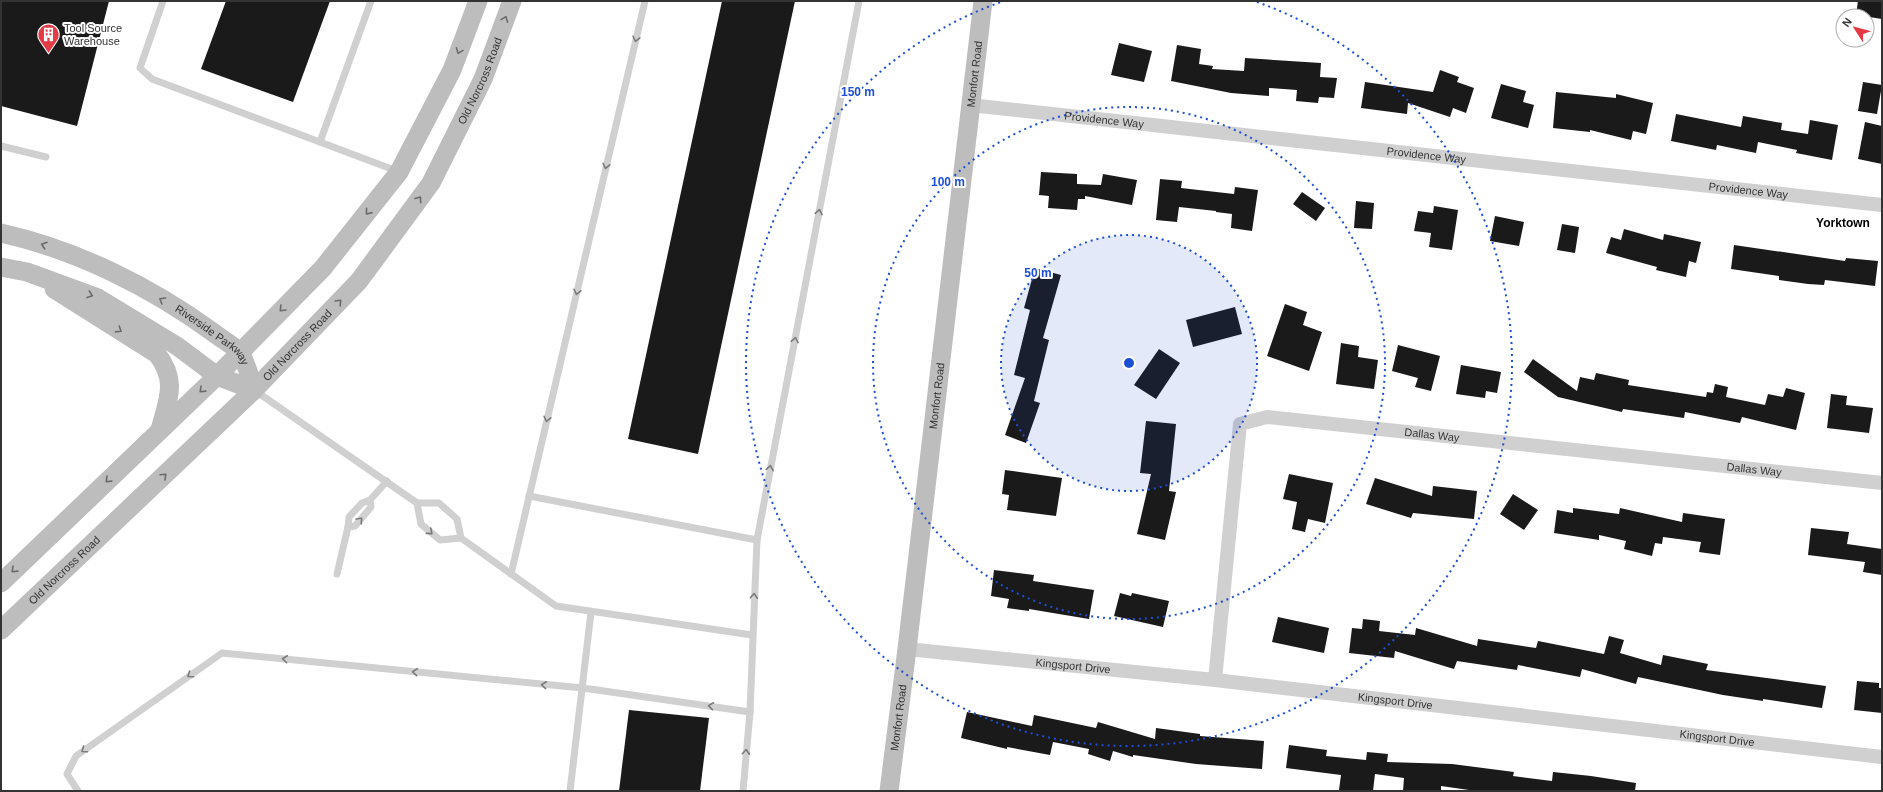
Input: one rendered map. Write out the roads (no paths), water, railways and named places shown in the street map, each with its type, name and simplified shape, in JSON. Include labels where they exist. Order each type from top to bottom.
[{"type":"main road","points":[[1,583],[217,376],[323,268],[400,172],[452,70],[478,1]]},
{"type":"main road","name":"Old Norcross Road","points":[[1,630],[254,390],[360,281],[431,183],[483,78],[512,1]]},
{"type":"main road","name":"Monfort Road","points":[[889,791],[983,1]]},
{"type":"main road","name":"Riverside Parkway","points":[[1,233],[60,251],[116,274],[199,322],[240,353],[254,390]]},
{"type":"main road","name":"Riverside Parkway","points":[[1,267],[28,272],[98,298],[177,346],[217,376],[254,390]]},
{"type":"main road","points":[[28,272],[72,302],[157,354],[165,364],[170,378],[169,396],[160,430]]},
{"type":"street","name":"Providence Way","points":[[970,105],[1882,206]]},
{"type":"street","name":"Dallas Way","points":[[1215,680],[1240,424],[1267,417],[1882,483]]},
{"type":"street","name":"Kingsport Drive","points":[[907,649],[1215,680],[1882,757]]},
{"type":"lane","points":[[163,1],[140,68],[152,79],[400,172]]},
{"type":"lane","points":[[320,142],[371,1]]},
{"type":"lane","points":[[511,574],[645,1]]},
{"type":"lane","points":[[744,791],[750,712],[757,540],[859,1]]},
{"type":"lane","points":[[1,146],[46,157]]},
{"type":"lane","points":[[254,390],[417,503],[439,503],[457,519],[461,538]]},
{"type":"lane","points":[[337,574],[349,517],[362,503],[370,500],[387,482]]},
{"type":"lane","points":[[529,496],[757,540]]},
{"type":"lane","points":[[417,503],[421,524],[440,540],[461,538],[556,606],[752,635]]},
{"type":"lane","points":[[570,791],[591,612]]},
{"type":"lane","points":[[78,791],[67,774],[76,756],[222,653],[583,688],[750,712]]},
{"type":"place","name":"Tool Source Warehouse","points":[[48,54]]},
{"type":"district","name":"Yorktown","points":[[1843,223]]}]
